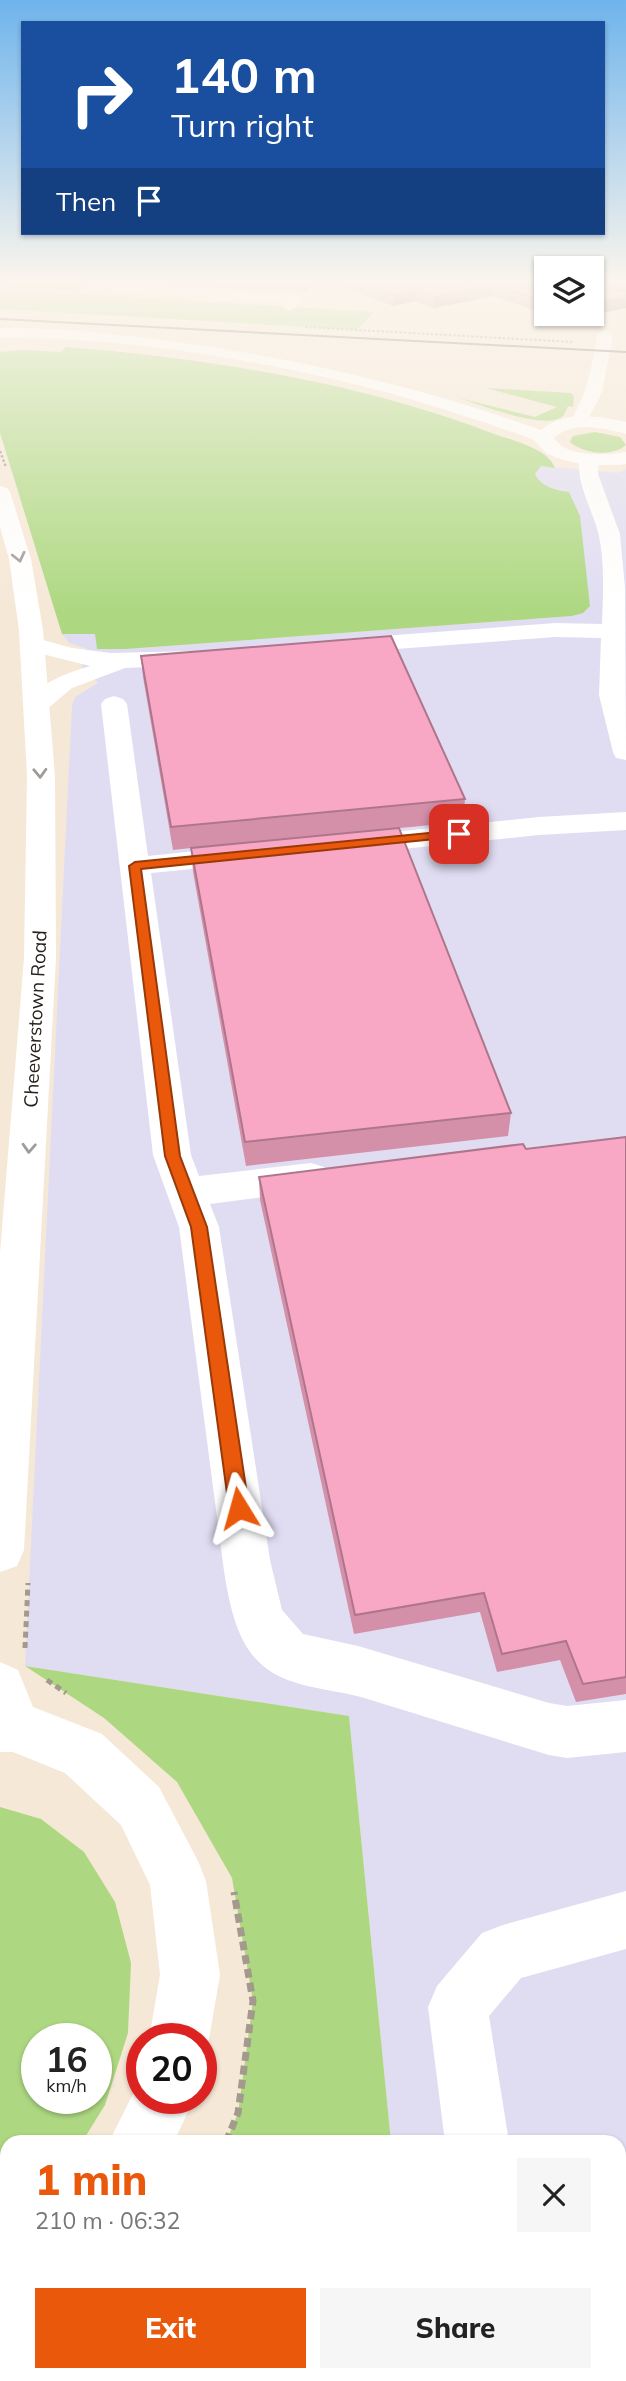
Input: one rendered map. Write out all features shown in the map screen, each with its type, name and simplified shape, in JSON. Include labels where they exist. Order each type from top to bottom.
[{"type":"main road","points":[[401,390],[511,424],[544,437],[551,448],[589,459],[626,458]]},
{"type":"main road","points":[[544,437],[548,432],[578,418],[593,390]]},
{"type":"main road","points":[[511,424],[578,418],[625,427]]},
{"type":"main road","points":[[589,459],[588,474],[609,534],[614,588],[612,695],[626,752]]},
{"type":"main road","name":"Cheeverstown Road","points":[[0,492],[20,559],[32,644],[41,776],[40,958],[0,1549]]},
{"type":"main road","points":[[316,648],[556,630],[613,631]]},
{"type":"main road","points":[[32,644],[76,658],[126,663],[221,656]]},
{"type":"main road","points":[[37,705],[63,683],[126,663]]},
{"type":"main road","points":[[114,704],[172,1156],[188,1192],[199,1227],[253,1600],[263,1624],[277,1645],[292,1655],[356,1671],[549,1729],[567,1732],[626,1726]]},
{"type":"main road","points":[[319,848],[539,826],[626,821]]},
{"type":"main road","points":[[135,866],[278,852]]},
{"type":"main road","points":[[188,1192],[339,1174]]},
{"type":"main road","points":[[15,1694],[140,1806],[178,1881],[190,1975],[182,2023]]},
{"type":"main road","points":[[476,2135],[458,2007],[503,1955],[626,1920]]},
{"type":"main road","points":[[144,2135],[155,2114]]},
{"type":"path","points":[[28,1579],[15,1694],[70,1696]]},
{"type":"path","points":[[229,2135],[238,2113],[253,2001],[232,1878]]},
{"type":"shaded area","points":[[541,466],[618,473],[626,469],[626,2135],[390,2135],[349,1716],[25,1666],[72,705],[75,697],[98,683],[82,667],[87,649],[69,643],[62,634],[95,634],[126,649],[572,616],[569,492],[547,487],[535,474]]},
{"type":"green space","points":[[0,390],[350,390],[445,416],[530,447],[551,461],[555,468],[541,466],[535,474],[549,487],[569,492],[580,516],[590,606],[583,613],[572,616],[97,649],[95,634],[62,634],[0,433]]},
{"type":"green space","points":[[494,390],[571,393],[574,397],[573,407],[568,406],[562,417],[548,421],[507,414],[455,397],[535,417],[557,407]]},
{"type":"green space","points":[[595,432],[620,437],[626,445],[614,451],[598,452],[582,449],[570,442],[573,436]]},
{"type":"green space","points":[[25,1666],[349,1716],[390,2135],[229,2135],[238,2113],[253,2001],[232,1878],[177,1782],[104,1718]]},
{"type":"green space","points":[[0,1807],[41,1819],[84,1852],[115,1902],[131,1963],[126,2039],[112,2083],[112,2023],[21,2023],[21,2114],[99,2114],[86,2135],[0,2135]]},
{"type":"building","points":[[391,636],[465,799],[171,827],[141,656]]},
{"type":"building","points":[[399,828],[511,1113],[245,1142],[191,848]]},
{"type":"building","points":[[626,1137],[626,1677],[583,1684],[566,1641],[502,1654],[484,1593],[355,1615],[259,1177],[523,1144],[526,1149]]},
{"type":"route","points":[[239,1508],[199,1227],[188,1192],[172,1156],[135,866],[459,834]]}]
